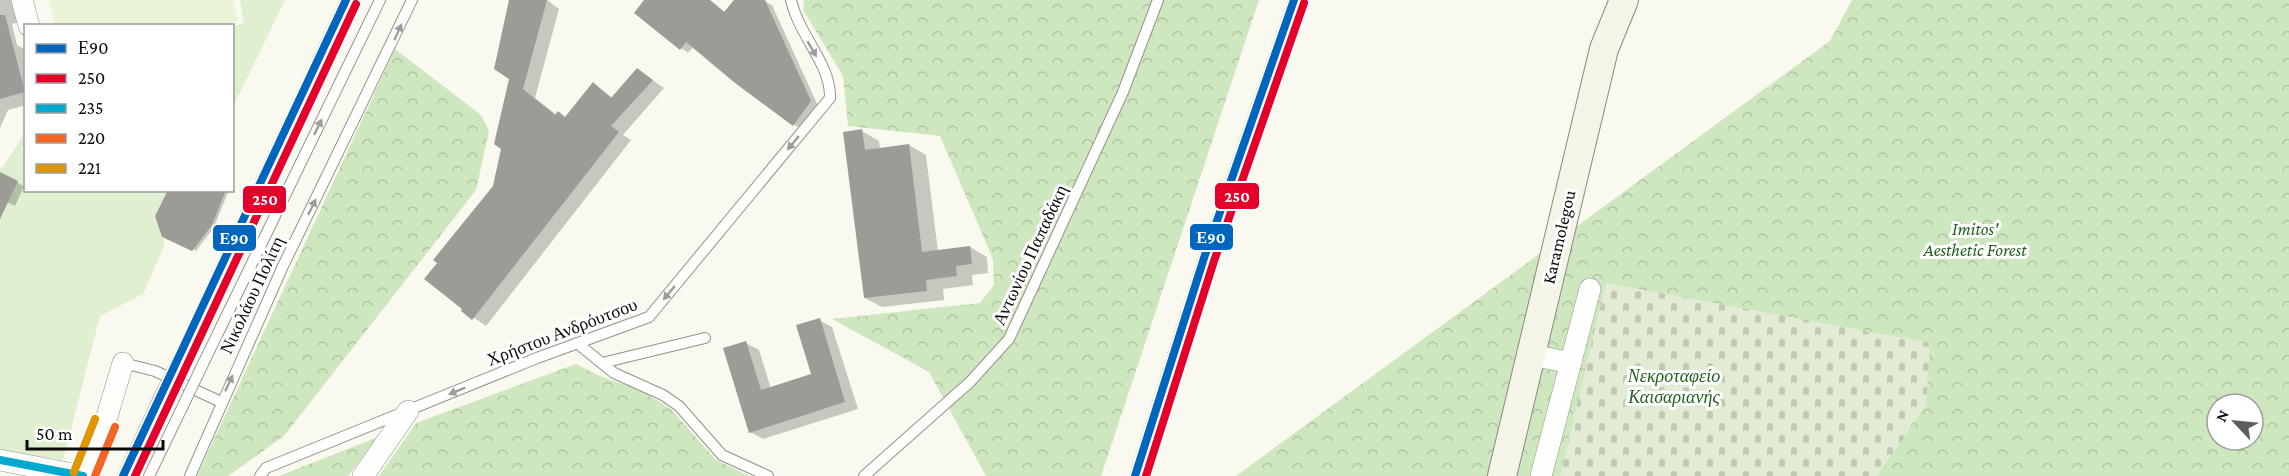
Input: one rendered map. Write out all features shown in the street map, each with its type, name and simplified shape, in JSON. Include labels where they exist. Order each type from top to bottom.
[{"type":"main road","name":"Karamolegou","points":[[1502,476],[1604,50],[1624,0]]},
{"type":"street","points":[[22,0],[28,24]]},
{"type":"street","points":[[1541,476],[1590,289]]},
{"type":"street","points":[[1532,355],[1571,363]]},
{"type":"street","points":[[0,460],[84,476],[105,423],[123,363]]},
{"type":"street","points":[[363,476],[408,411]]},
{"type":"lane","points":[[123,476],[346,0]]},
{"type":"lane","points":[[149,476],[380,0]]},
{"type":"lane","name":"Νικολάου Πολίτη","points":[[190,476],[220,402],[283,266],[412,0]]},
{"type":"lane","name":"Χρήστου Ανδρόυτσου","points":[[260,476],[266,468],[577,343],[649,317],[831,98],[831,81],[795,19],[791,0]]},
{"type":"lane","name":"Αντωνίου Παπαδάκη","points":[[864,476],[970,382],[1009,339],[1123,92],[1158,0]]},
{"type":"lane","points":[[1135,476],[1204,258],[1294,0]]},
{"type":"lane","points":[[602,363],[705,338]]},
{"type":"lane","points":[[577,343],[615,373],[663,394],[679,406],[722,455],[768,476]]},
{"type":"lane","points":[[123,363],[155,371],[220,402]]},
{"type":"green space","points":[[49,0],[233,0],[238,21],[223,24],[55,24]]},
{"type":"green space","points":[[240,0],[285,0],[234,105],[234,26],[244,23]]},
{"type":"green space","points":[[804,0],[1259,0],[1101,476],[986,476],[929,372],[832,319],[980,303],[994,285],[993,259],[940,136],[848,126],[843,76],[803,10]]},
{"type":"green space","name":"Imitos' Aesthetic Forest","points":[[1852,0],[2289,0],[2289,476],[1236,476],[1830,41]]},
{"type":"green space","points":[[395,49],[481,115],[489,131],[476,190],[284,436],[228,476],[197,476]]},
{"type":"green space","points":[[24,135],[24,192],[167,192],[155,216],[165,244],[143,294],[100,316],[63,460],[0,450],[0,168],[3,167]]},
{"type":"green space","name":"Νεκροταφείο Καισαριανής","points":[[1606,283],[1930,343],[1926,405],[1877,476],[1560,476]]},
{"type":"green space","points":[[576,364],[602,377],[640,390],[671,409],[715,459],[749,476],[379,476],[416,423]]},
{"type":"green space","points":[[378,437],[348,476],[279,476]]},
{"type":"building","points":[[509,0],[547,0],[523,89],[555,115],[558,111],[565,117],[593,82],[611,98],[637,68],[653,80],[611,126],[619,132],[472,320],[461,311],[462,309],[424,279],[437,263],[433,260],[493,186],[501,149],[494,144],[509,79],[494,69]]},
{"type":"building","points":[[644,0],[710,0],[724,12],[734,0],[765,0],[811,101],[793,126],[735,83],[686,42],[680,50],[634,13]]},
{"type":"building","points":[[0,15],[5,15],[24,92],[0,99]]},
{"type":"building","points":[[862,129],[865,150],[909,144],[922,252],[970,246],[972,264],[956,266],[957,276],[926,280],[927,291],[864,298],[843,132]]},
{"type":"building","points":[[0,172],[18,181],[0,219]]},
{"type":"building","points":[[167,192],[225,192],[212,225],[192,251],[162,237],[155,216]]},
{"type":"building","points":[[820,318],[845,402],[749,433],[723,348],[746,341],[761,390],[811,374],[796,325]]},
{"type":"transit line","name":"Ε90","points":[[123,476],[346,0]]},
{"type":"transit line","name":"Ε90","points":[[1135,476],[1204,258],[1294,0]]},
{"type":"transit line","name":"250","points":[[1146,476],[1214,261],[1304,3]]},
{"type":"transit line","name":"250","points":[[135,476],[356,4]]},
{"type":"transit line","name":"221","points":[[74,472],[95,419]]},
{"type":"transit line","name":"220","points":[[95,476],[115,427]]},
{"type":"transit line","name":"235","points":[[0,460],[83,476]]}]
